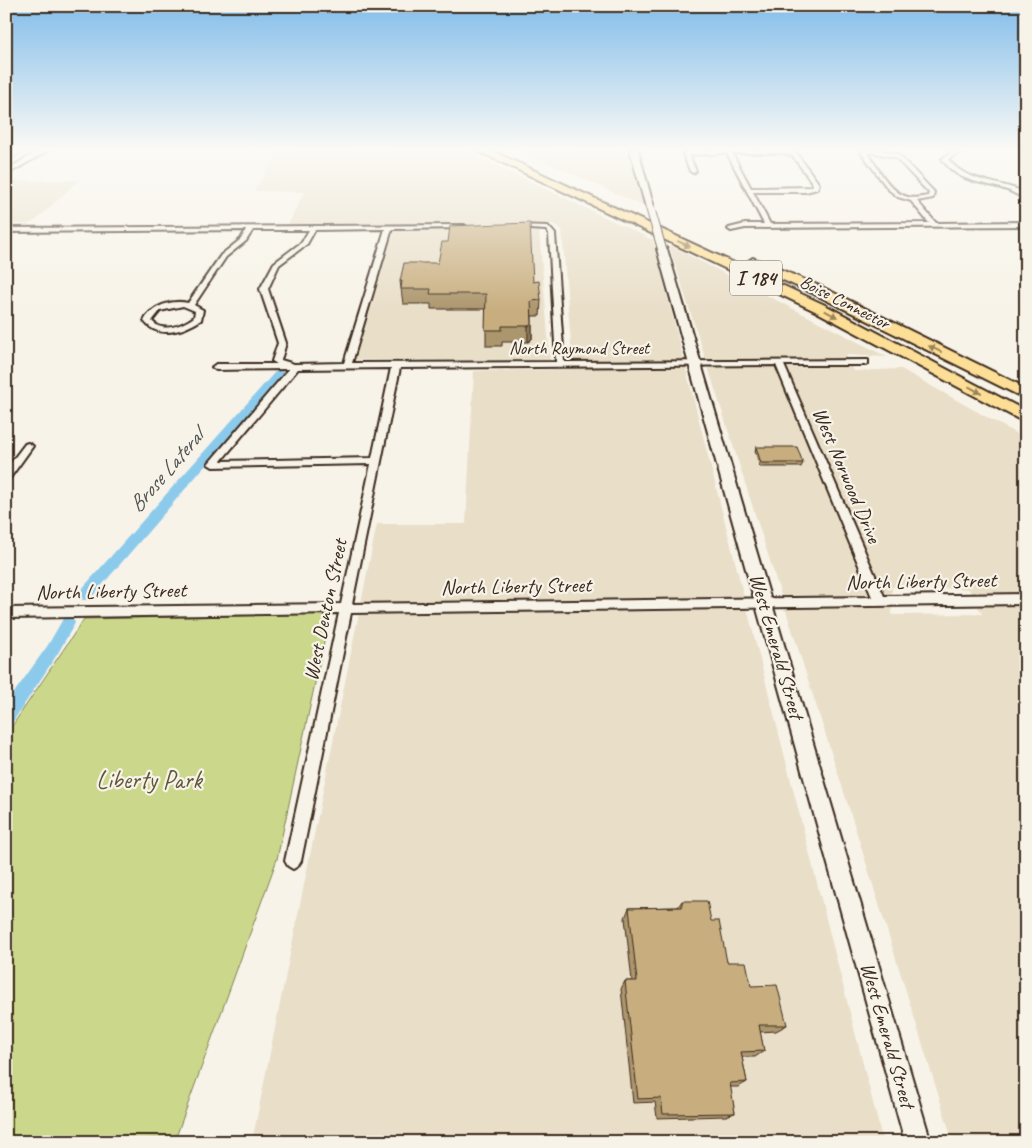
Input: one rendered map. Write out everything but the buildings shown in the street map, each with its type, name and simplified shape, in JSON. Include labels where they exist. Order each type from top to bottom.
[{"type":"highway","name":"Boise Connector","points":[[596,204],[820,308],[1026,418]]},
{"type":"highway","points":[[623,204],[705,240]]},
{"type":"highway","name":"Boise Connector","points":[[739,256],[817,290],[1026,394]]},
{"type":"main road","name":"West Emerald Street","points":[[649,204],[918,1142]]},
{"type":"street","points":[[756,204],[768,226]]},
{"type":"street","points":[[916,204],[934,225]]},
{"type":"street","points":[[731,229],[745,226],[1026,224]]},
{"type":"street","points":[[6,230],[473,227]]},
{"type":"street","points":[[508,227],[548,228],[552,234],[560,364]]},
{"type":"street","points":[[190,305],[223,256],[244,240],[251,228]]},
{"type":"street","points":[[314,228],[305,243],[276,264],[264,289],[282,343],[276,361],[294,367],[213,464],[376,461]]},
{"type":"street","points":[[347,366],[389,228]]},
{"type":"street","points":[[174,304],[190,305],[199,310],[200,314],[198,318],[186,326],[161,329],[154,328],[148,321],[149,317],[159,309],[174,304]]},
{"type":"street","name":"North Raymond Street","points":[[216,367],[864,362]]},
{"type":"street","name":"West Norwood Drive","points":[[779,363],[880,601]]},
{"type":"street","name":"West Denton Street","points":[[292,861],[396,366]]},
{"type":"street","points":[[6,476],[28,446]]},
{"type":"street","name":"North Liberty Street","points":[[6,613],[1026,599]]},
{"type":"shaded area","points":[[6,204],[54,204],[35,221],[28,224],[6,224]]},
{"type":"shaded area","points":[[298,204],[576,204],[653,240],[883,1142],[252,1142],[377,524],[466,524],[474,371],[573,369],[562,230],[553,224],[541,224],[539,231],[550,360],[355,360],[396,225],[288,225]]},
{"type":"shaded area","points":[[669,245],[887,357],[846,355],[854,371],[901,369],[1026,439],[1026,1142],[953,1142],[849,808]],"holes":[[[892,587],[969,589],[982,614],[892,615]]]},
{"type":"green space","name":"Liberty Park","points":[[330,614],[277,859],[176,1137],[74,1142],[6,1142],[6,735],[84,619]]},
{"type":"waterway","name":"Brose Lateral","points":[[85,595],[279,374]]},
{"type":"waterway","name":"Brose Lateral","points":[[6,718],[53,649],[68,623]]}]
